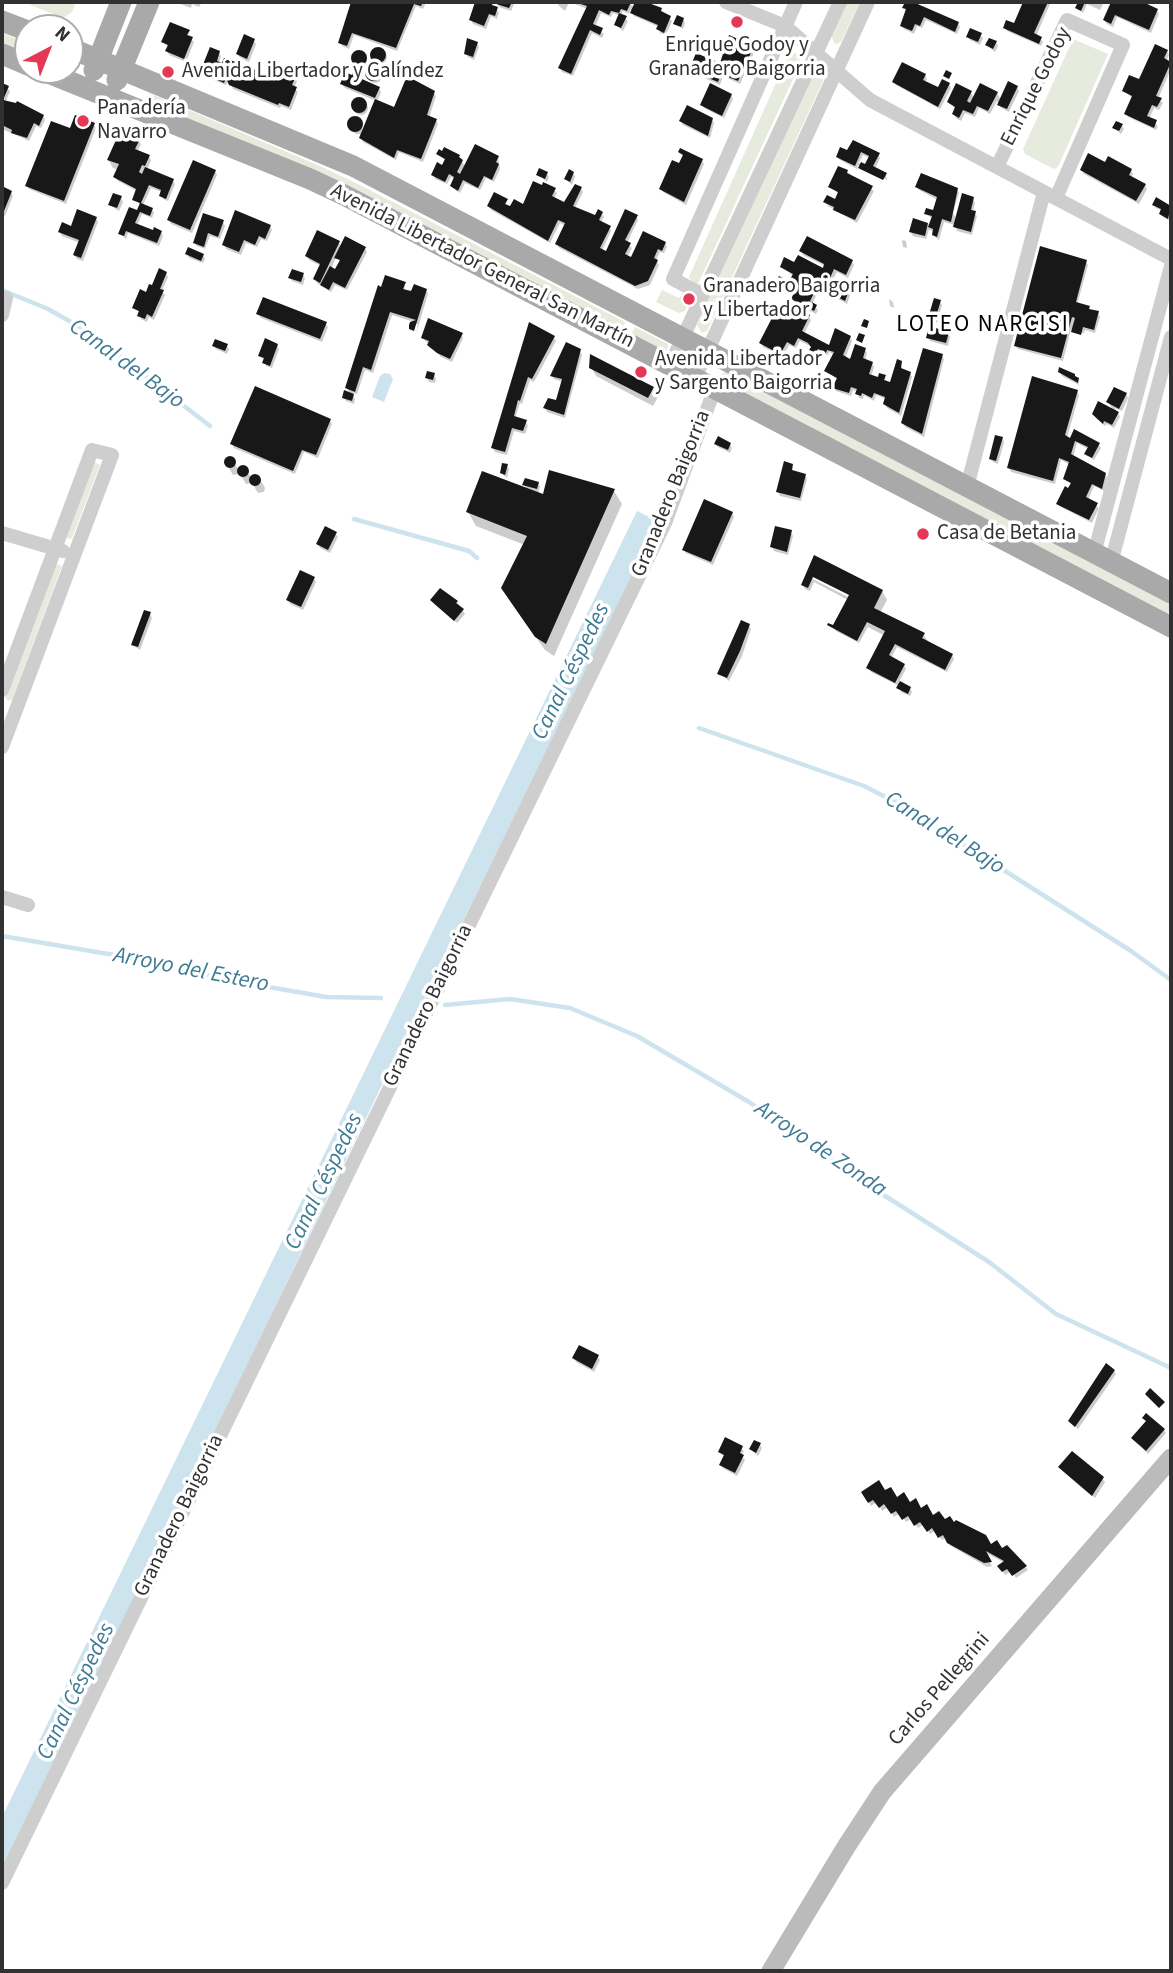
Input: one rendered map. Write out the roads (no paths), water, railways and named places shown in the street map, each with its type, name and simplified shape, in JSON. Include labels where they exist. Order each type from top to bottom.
[{"type":"main road","points":[[86,88],[121,2]]},
{"type":"main road","points":[[109,98],[149,2]]},
{"type":"main road","name":"Avenida Libertador General San Martín","points":[[84,54],[353,166],[1171,593]]},
{"type":"main road","name":"Avenida Libertador General San Martín","points":[[76,84],[310,178],[1171,627]]},
{"type":"main road","name":"Carlos Pellegrini","points":[[771,1971],[882,1792],[1171,1458]]},
{"type":"street","name":"Enrique Godoy","points":[[726,2],[785,26],[870,100],[1171,259]]},
{"type":"street","points":[[703,295],[673,279],[796,2]]},
{"type":"street","points":[[670,365],[840,2]]},
{"type":"street","name":"Granadero Baigorria","points":[[695,378],[868,2]]},
{"type":"street","name":"Enrique Godoy","points":[[998,167],[1067,20],[1123,45],[1050,195]]},
{"type":"street","points":[[967,487],[1050,195]]},
{"type":"street","points":[[1103,559],[1171,266]]},
{"type":"street","points":[[2,315],[6,298]]},
{"type":"street","points":[[1103,559],[1171,337]]},
{"type":"street","name":"Granadero Baigorria","points":[[2,1883],[665,523],[715,388]]},
{"type":"street","points":[[2,690],[92,450],[111,455],[75,554],[7,717],[2,747]]},
{"type":"street","points":[[2,533],[75,554]]},
{"type":"street","points":[[2,897],[28,905]]},
{"type":"water","points":[[384,373],[390,374],[393,379],[384,402],[372,397],[380,376]]},
{"type":"water","name":"Canal Céspedes","points":[[637,511],[660,522],[381,1087],[2,1873],[2,1817]]},
{"type":"waterway","name":"Canal del Bajo","points":[[2,290],[48,309],[87,331],[210,426]]},
{"type":"waterway","name":"Canal del Bajo","points":[[354,519],[469,551],[477,558]]},
{"type":"waterway","name":"Canal del Bajo","points":[[699,728],[864,786],[903,806],[1131,951],[1171,980]]},
{"type":"waterway","name":"Arroyo del Estero","points":[[2,936],[126,957],[229,980],[326,997],[381,998]]},
{"type":"waterway","name":"Arroyo de Zonda","points":[[445,1005],[510,999],[570,1008],[637,1036],[749,1102],[868,1185],[989,1262],[1056,1314],[1171,1368]]},
{"type":"place","name":"Enrique Godoy y Granadero Baigorria","points":[[737,22]]},
{"type":"place","name":"Avenida Libertador y Galíndez","points":[[168,72]]},
{"type":"place","name":"Panadería Navarro","points":[[83,121]]},
{"type":"place","name":"Granadero Baigorria y Libertador","points":[[689,299]]},
{"type":"place","name":"Avenida Libertador y Sargento Baigorria","points":[[641,372]]},
{"type":"place","name":"Casa de Betania","points":[[923,534]]},
{"type":"district","name":"LOTEO NARCISI","points":[[983,326]]}]
